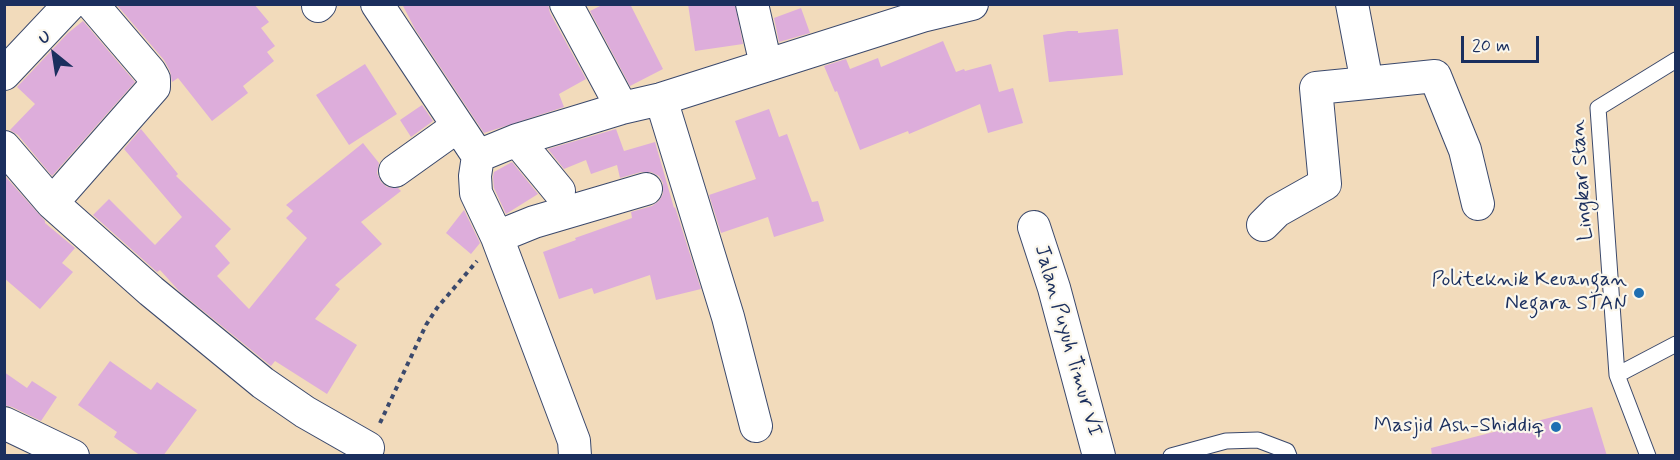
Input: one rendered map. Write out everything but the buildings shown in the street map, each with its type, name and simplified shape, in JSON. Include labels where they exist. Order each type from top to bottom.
[{"type":"street","points":[[4,74],[70,4]]},
{"type":"street","points":[[52,203],[154,87],[154,79],[150,72],[92,4]]},
{"type":"street","points":[[378,4],[478,156],[475,176],[476,193],[497,237],[574,441],[575,456]]},
{"type":"street","points":[[566,4],[622,108]]},
{"type":"street","points":[[752,4],[766,66]]},
{"type":"street","points":[[478,156],[517,140],[622,108],[661,99],[922,16],[972,4]]},
{"type":"street","points":[[1352,4],[1367,83]]},
{"type":"street","points":[[1263,225],[1277,212],[1325,184],[1316,88],[1435,76],[1465,150],[1478,204]]},
{"type":"street","points":[[661,99],[728,317],[756,426]]},
{"type":"street","points":[[396,171],[458,126]]},
{"type":"street","points":[[517,140],[559,191]]},
{"type":"street","points":[[8,157],[52,203],[183,318],[263,383],[365,452]]},
{"type":"street","points":[[497,237],[534,222],[646,189]]},
{"type":"street","name":"Jalan Puyuh Timur VI","points":[[1034,227],[1054,288],[1099,456]]},
{"type":"street","points":[[4,423],[73,456]]},
{"type":"lane","name":"Lingkar Stan","points":[[1648,456],[1617,375],[1598,108],[1676,60]]},
{"type":"lane","points":[[1617,375],[1676,344]]},
{"type":"lane","points":[[1172,456],[1227,441],[1258,440],[1287,451],[1289,456]]},
{"type":"path","points":[[365,452],[436,308],[497,237]]},
{"type":"place","name":"Politeknik Keuangan Negara STAN","points":[[1639,293]]},
{"type":"place","name":"Masjid Ash-Shiddiq","points":[[1556,427]]}]
